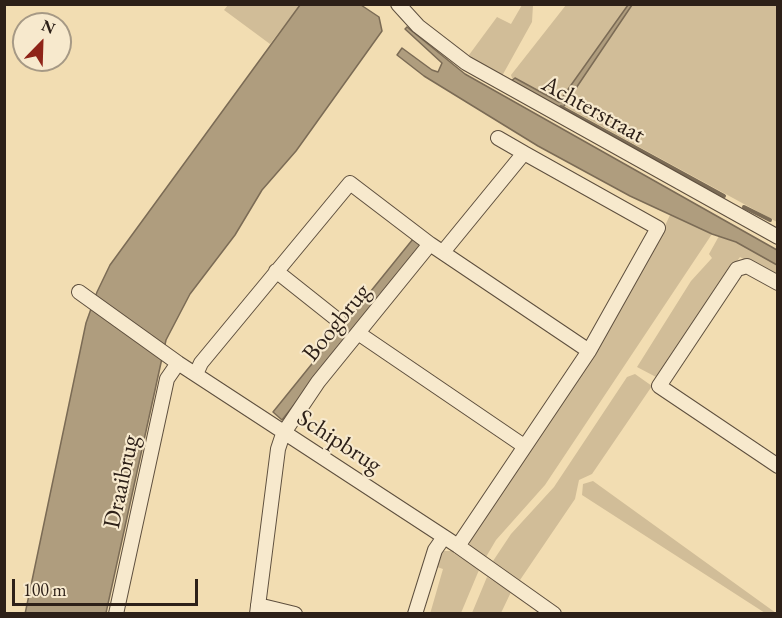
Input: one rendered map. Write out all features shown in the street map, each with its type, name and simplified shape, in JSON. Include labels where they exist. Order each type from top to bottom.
[{"type":"street","name":"Achterstraat","points":[[398,4],[418,26],[466,63],[777,237]]},
{"type":"street","points":[[458,546],[589,351],[658,228],[498,138]]},
{"type":"street","points":[[443,252],[524,153]]},
{"type":"street","points":[[196,374],[201,363],[350,183],[430,244],[589,351]]},
{"type":"street","name":"Boogbrug","points":[[283,434],[318,382],[430,244]]},
{"type":"street","points":[[777,283],[747,266],[737,269],[659,386],[777,466]]},
{"type":"street","points":[[276,271],[339,321]]},
{"type":"street","name":"Schipbrug","points":[[83,295],[172,359],[283,434],[458,546],[554,614]]},
{"type":"street","points":[[358,333],[524,446]]},
{"type":"street","name":"Draaibrug","points":[[116,614],[172,359]]},
{"type":"street","points":[[283,434],[278,450],[258,609],[295,614]]},
{"type":"street","points":[[416,614],[435,550],[444,537]]},
{"type":"shaded area","points":[[228,5],[300,5],[270,44],[224,10]]},
{"type":"shaded area","points":[[300,5],[361,5],[379,17],[382,31],[296,151],[262,190],[235,235],[190,294],[166,340],[106,613],[25,614],[86,323],[97,292],[110,265]]},
{"type":"shaded area","points":[[522,5],[533,5],[532,22],[502,76],[490,75],[466,59],[497,17],[511,24]]},
{"type":"shaded area","points":[[566,5],[627,6],[559,102],[512,78],[511,75]]},
{"type":"shaded area","points":[[628,5],[632,5],[560,109],[511,81],[515,78],[559,102]]},
{"type":"shaded area","points":[[632,5],[777,5],[777,222],[564,106]]},
{"type":"shaded area","points":[[407,27],[465,74],[777,250],[777,265],[736,242],[712,234],[630,196],[538,146],[424,76],[397,55],[402,48],[432,70],[438,72],[442,63],[405,29]]},
{"type":"shaded area","points":[[670,215],[712,234],[545,485],[496,540],[486,557],[470,546],[469,541],[663,230]]},
{"type":"shaded area","points":[[719,236],[736,242],[777,265],[777,278],[740,257],[656,377],[637,367],[691,281],[712,258],[709,254]]},
{"type":"shaded area","points":[[413,239],[421,245],[282,420],[273,412]]},
{"type":"shaded area","points":[[635,374],[652,386],[592,474],[579,480],[575,499],[520,580],[493,561],[511,534],[554,487],[627,377]]},
{"type":"shaded area","points":[[593,481],[776,613],[765,613],[582,495],[583,484]]},
{"type":"shaded area","points":[[443,551],[451,551],[479,570],[461,613],[430,614],[443,569],[434,566],[439,554]]},
{"type":"shaded area","points":[[487,577],[511,592],[501,613],[472,613]]},
{"type":"waterway","points":[[561,107],[724,196]]},
{"type":"waterway","points":[[744,207],[770,220]]}]
